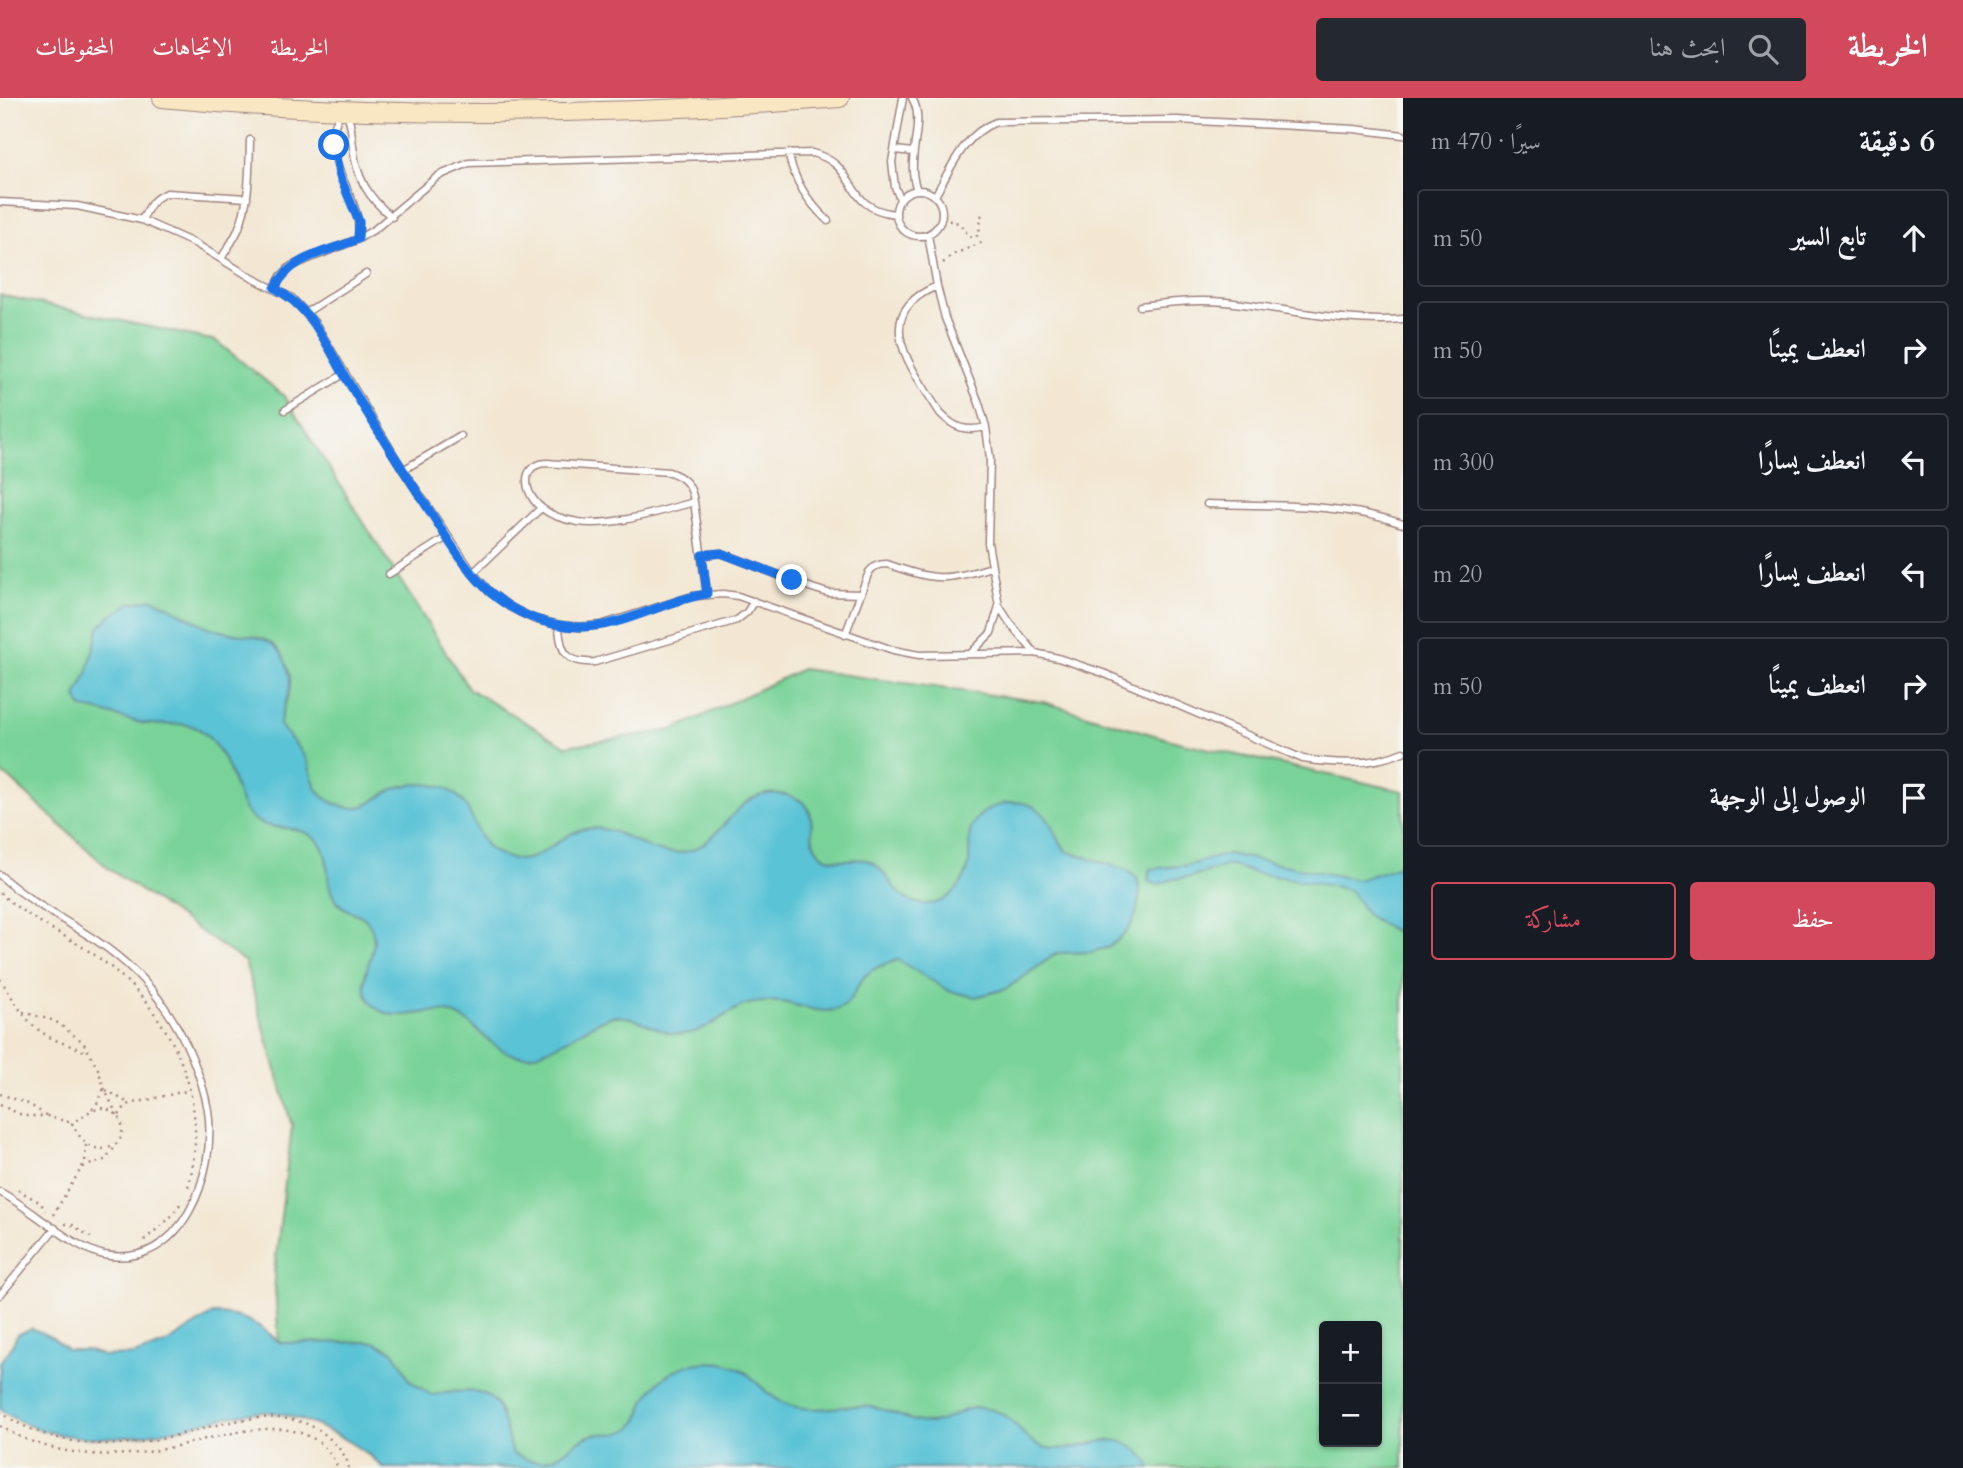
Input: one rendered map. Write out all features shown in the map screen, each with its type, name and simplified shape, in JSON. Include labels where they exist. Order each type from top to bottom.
[{"type":"street","points":[[162,98],[590,113],[840,98]]},
{"type":"lane","points":[[900,199],[916,190],[929,192],[940,203],[942,219],[939,226],[928,235],[910,235],[902,230],[895,214],[900,199],[893,175],[903,98]]},
{"type":"lane","points":[[912,98],[918,112],[911,171],[916,190]]},
{"type":"lane","points":[[345,104],[335,130],[336,159],[359,222],[358,239]]},
{"type":"lane","points":[[345,104],[361,181],[369,195],[392,217]]},
{"type":"lane","points":[[900,112],[918,112]]},
{"type":"lane","points":[[934,196],[973,134],[996,122],[1177,120],[1354,128],[1403,135]]},
{"type":"lane","points":[[335,130],[352,130]]},
{"type":"lane","points":[[221,259],[237,232],[247,198],[250,140]]},
{"type":"lane","points":[[895,150],[913,152]]},
{"type":"lane","points":[[788,153],[801,191],[828,221]]},
{"type":"lane","points":[[275,288],[281,276],[291,266],[358,239],[392,217],[438,176],[469,163],[812,153],[826,156],[839,165],[864,203],[878,212],[895,214]]},
{"type":"lane","points":[[345,187],[361,181]]},
{"type":"lane","points":[[142,220],[151,203],[158,196],[167,193],[247,198]]},
{"type":"lane","points":[[0,202],[77,205],[142,220],[196,244],[292,298],[307,312],[403,470],[472,573],[490,592],[510,607],[534,619],[559,625],[601,625],[680,600],[707,594],[723,594],[754,601],[893,650],[945,656],[971,653],[1035,653],[1081,664],[1303,759],[1335,764],[1368,762],[1403,752]]},
{"type":"lane","points":[[928,235],[945,318],[979,402],[986,427],[990,459],[988,517],[991,567],[999,606],[1035,653]]},
{"type":"lane","points":[[307,312],[366,274]]},
{"type":"lane","points":[[937,286],[922,292],[910,302],[901,323],[901,346],[940,413],[949,422],[960,428],[973,430],[986,427]]},
{"type":"lane","points":[[1140,306],[1195,301],[1224,302],[1361,319],[1403,319]]},
{"type":"lane","points":[[285,410],[344,374]]},
{"type":"lane","points":[[403,470],[461,436]]},
{"type":"lane","points":[[694,502],[601,522],[578,522],[558,517],[541,508],[529,491],[527,475],[531,468],[547,463],[669,471],[679,475],[693,492],[707,594]]},
{"type":"lane","points":[[1206,504],[1326,508],[1359,512],[1403,524]]},
{"type":"lane","points":[[472,573],[541,508]]},
{"type":"lane","points":[[389,574],[447,537]]},
{"type":"lane","points":[[702,555],[721,553],[828,593],[861,594]]},
{"type":"lane","points":[[845,635],[873,567],[880,564],[929,578],[943,579],[991,567]]},
{"type":"lane","points":[[559,625],[561,649],[570,659],[582,663],[595,662],[737,620],[747,612],[754,601]]},
{"type":"lane","points":[[971,653],[991,633],[999,606]]},
{"type":"lane","points":[[0,875],[37,905],[100,943],[153,991],[180,1034],[200,1080],[208,1112],[209,1147],[202,1182],[186,1218],[161,1244],[138,1254],[104,1255],[86,1249],[0,1192]]},
{"type":"lane","points":[[0,1295],[55,1228]]},
{"type":"path","points":[[942,219],[959,223],[969,236],[975,238],[979,233],[982,211]]},
{"type":"path","points":[[933,266],[983,242]]},
{"type":"path","points":[[0,893],[16,907],[102,960],[135,991],[171,1042],[179,1057],[195,1109],[196,1146],[187,1190]]},
{"type":"path","points":[[0,979],[29,1022],[47,1036],[88,1052]]},
{"type":"path","points":[[23,1012],[45,1017],[65,1027],[83,1042],[118,1115],[123,1131],[118,1143],[104,1160],[83,1167]]},
{"type":"path","points":[[104,1088],[130,1104]]},
{"type":"path","points":[[89,1112],[99,1101],[104,1088]]},
{"type":"path","points":[[118,1115],[130,1104],[190,1090]]},
{"type":"path","points":[[0,1094],[29,1104],[47,1116]]},
{"type":"path","points":[[0,1105],[24,1116],[47,1116],[72,1123],[86,1144],[87,1156],[83,1167],[48,1222]]},
{"type":"path","points":[[72,1123],[101,1108],[118,1115]]},
{"type":"path","points":[[86,1144],[98,1150],[118,1143]]},
{"type":"path","points":[[138,1243],[164,1224],[184,1198]]},
{"type":"path","points":[[55,1228],[71,1224],[97,1242]]},
{"type":"path","points":[[0,1412],[34,1432],[60,1439],[115,1444],[169,1437],[231,1420],[267,1418],[303,1422],[322,1430],[341,1451],[349,1468]]},
{"type":"path","points":[[0,1426],[30,1442],[58,1449],[115,1455],[172,1448],[233,1432],[267,1429],[300,1433],[316,1440],[332,1456],[338,1468]]},
{"type":"path","points":[[332,1456],[341,1451]]},
{"type":"green space","points":[[0,295],[216,341],[283,395],[469,689],[566,746],[673,730],[802,669],[1043,702],[1178,742],[1403,791],[1403,1468],[420,1468],[279,1343],[274,1274],[292,1126],[245,962],[109,869],[9,778],[0,773]]},
{"type":"water","points":[[153,599],[211,628],[258,638],[277,648],[284,658],[290,680],[280,725],[303,754],[319,792],[343,807],[361,807],[399,787],[426,784],[441,787],[462,800],[487,847],[511,859],[525,859],[536,856],[579,830],[593,828],[605,829],[659,851],[684,852],[709,839],[751,800],[764,794],[779,794],[804,803],[811,818],[814,844],[825,857],[869,861],[881,870],[901,896],[916,903],[927,904],[948,897],[964,879],[969,864],[970,832],[980,815],[997,805],[1027,804],[1041,812],[1066,851],[1127,870],[1137,878],[1140,893],[1136,914],[1127,932],[1109,947],[1092,952],[1057,953],[1006,989],[975,997],[949,991],[898,960],[869,973],[843,1007],[831,1011],[787,1003],[753,1003],[704,1028],[685,1034],[667,1032],[632,1018],[613,1016],[538,1053],[520,1056],[509,1053],[490,1042],[457,1015],[438,1011],[400,1015],[382,1012],[374,1006],[367,996],[365,986],[373,945],[370,925],[367,920],[342,906],[333,896],[324,849],[306,833],[264,824],[249,815],[241,803],[225,761],[206,734],[185,725],[141,723],[82,708],[76,697],[87,674],[99,628],[109,617],[131,603]]},
{"type":"water","points":[[1228,854],[1358,880],[1403,865],[1403,936],[1367,915],[1351,891],[1337,887],[1256,873],[1229,865],[1157,885],[1148,881],[1150,869],[1189,865]]},
{"type":"water","points":[[213,1314],[249,1321],[280,1343],[374,1342],[393,1351],[409,1380],[431,1395],[464,1391],[480,1393],[494,1401],[500,1411],[512,1453],[531,1461],[549,1460],[589,1436],[628,1430],[638,1420],[653,1388],[665,1377],[686,1366],[710,1362],[740,1369],[773,1397],[793,1406],[815,1409],[871,1407],[924,1423],[943,1420],[967,1409],[994,1410],[1038,1445],[1063,1449],[1116,1441],[1128,1444],[1140,1452],[1152,1468],[383,1468],[343,1438],[308,1422],[274,1413],[239,1414],[136,1436],[88,1438],[41,1430],[0,1409],[0,1362],[18,1334],[32,1328],[53,1338],[68,1350],[86,1350],[104,1356],[134,1355],[165,1344]]},
{"type":"route","points":[[334,145],[339,174],[359,222],[358,239],[291,266],[281,276],[275,288],[292,298],[315,323],[418,493],[472,573],[490,592],[510,607],[534,619],[580,627],[622,620],[693,596],[707,594],[702,555],[711,553],[721,553],[792,580]]}]
